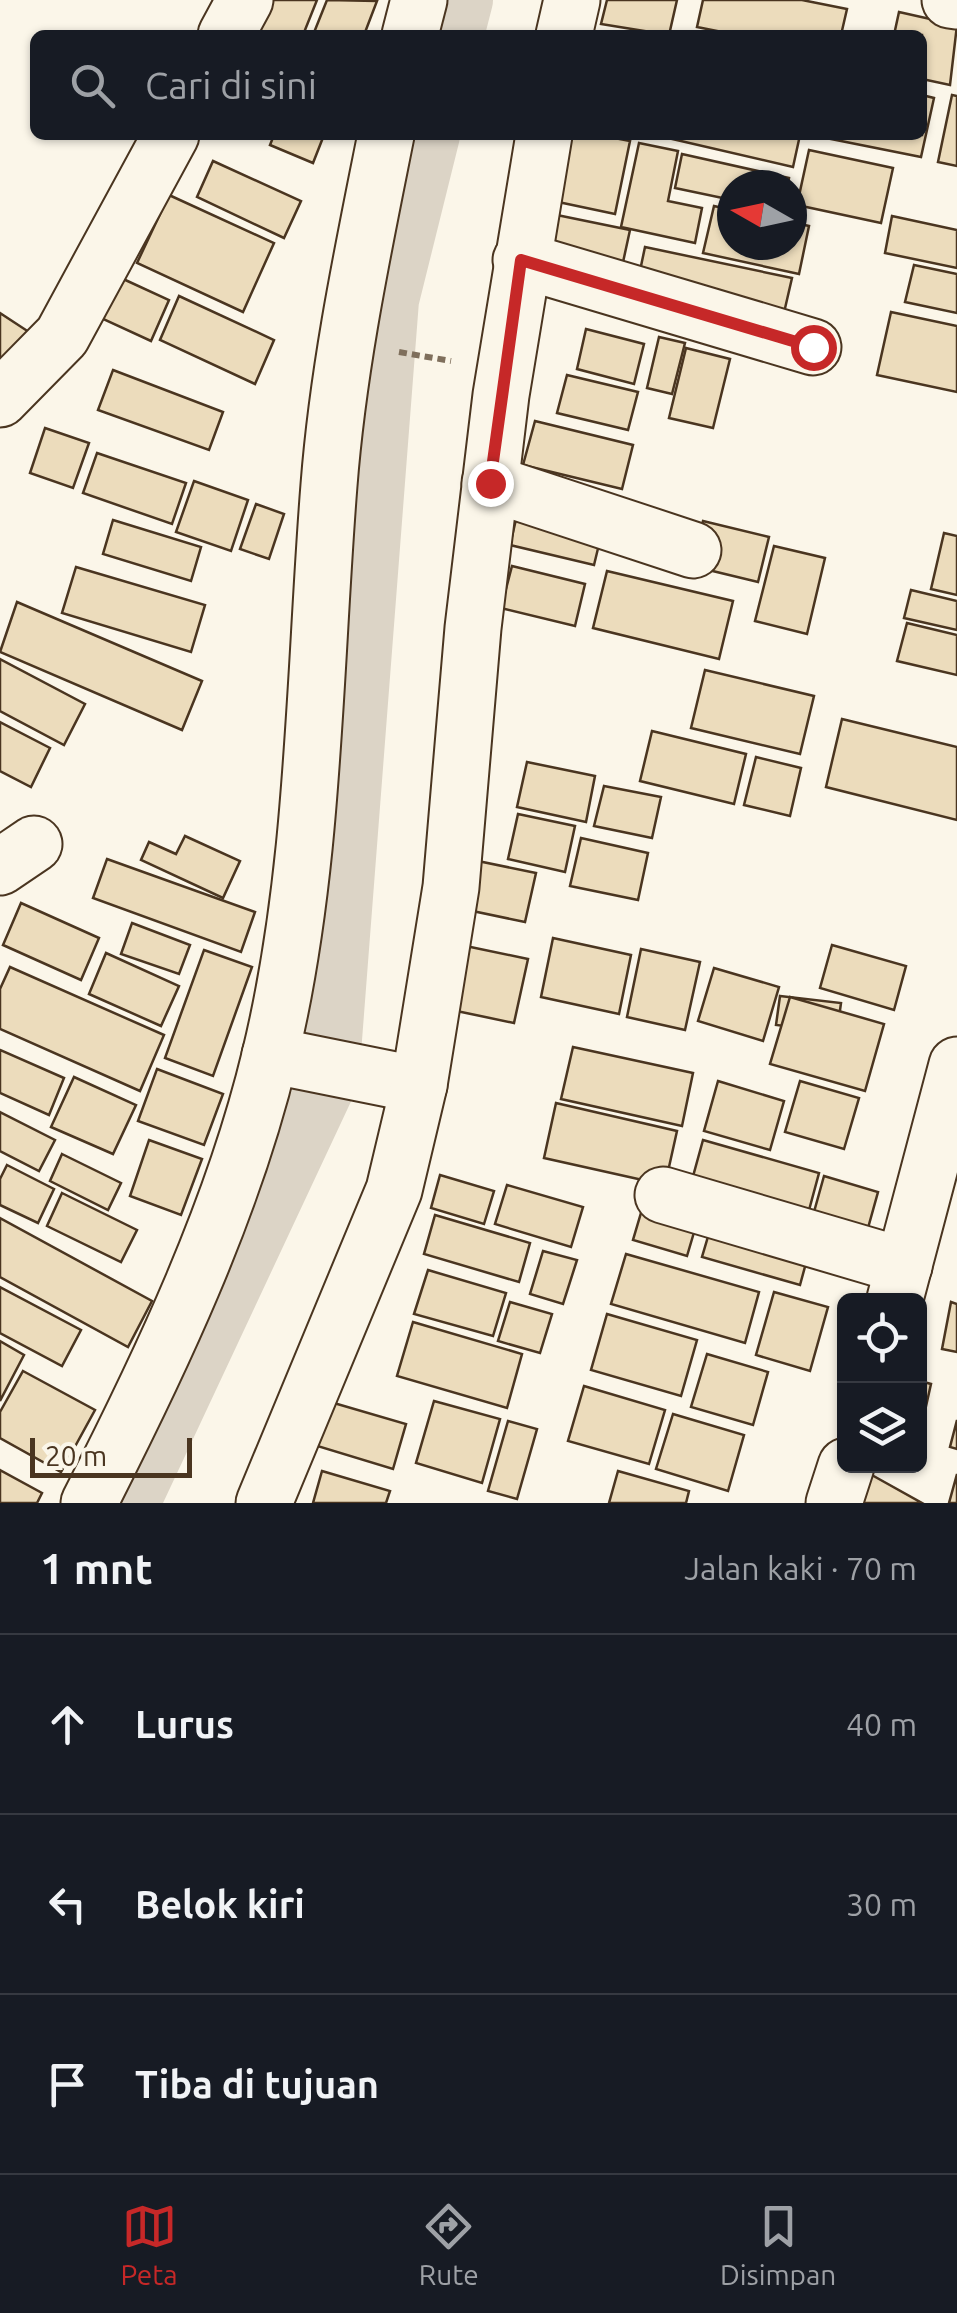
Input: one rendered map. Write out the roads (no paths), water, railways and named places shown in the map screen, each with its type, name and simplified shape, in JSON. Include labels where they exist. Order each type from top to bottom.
[{"type":"street","points":[[229,30],[244,0]]},
{"type":"street","points":[[411,30],[419,0]]},
{"type":"street","points":[[565,30],[572,0]]},
{"type":"street","points":[[0,399],[62,336],[168,140]]},
{"type":"street","points":[[89,1503],[190,1285],[277,1056],[297,914],[332,451],[360,263],[385,140]]},
{"type":"street","points":[[264,1503],[394,1190],[402,1082],[451,887],[490,483],[521,260],[543,140]]},
{"type":"street","points":[[521,260],[813,347]]},
{"type":"street","points":[[490,483],[693,550]]},
{"type":"street","points":[[277,1056],[402,1082]]},
{"type":"street","points":[[662,1195],[899,1283],[957,1065]]},
{"type":"street","points":[[834,1503],[844,1473]]},
{"type":"waterway","points":[[456,30],[464,0]]},
{"type":"waterway","points":[[131,1503],[330,1078],[390,300],[430,140]]}]
